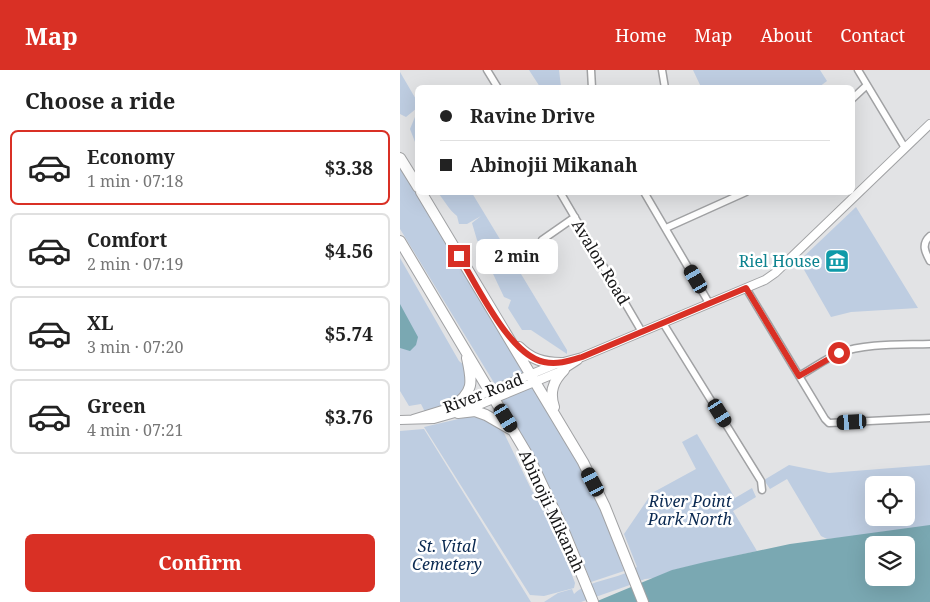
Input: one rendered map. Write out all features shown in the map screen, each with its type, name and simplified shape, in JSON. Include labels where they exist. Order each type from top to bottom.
[{"type":"main road","points":[[400,158],[415,181]]},
{"type":"main road","points":[[423,195],[562,424],[593,482],[643,602]]},
{"type":"main road","name":"Abinojii Mikanah","points":[[400,241],[515,432],[547,493],[593,602]]},
{"type":"main road","points":[[507,335],[526,354],[534,359],[562,366],[554,381],[552,396],[562,424]]},
{"type":"main road","points":[[455,410],[470,387],[471,378],[465,349]]},
{"type":"main road","points":[[455,410],[474,411],[486,415],[515,432]]},
{"type":"street","points":[[487,70],[496,85]]},
{"type":"street","points":[[591,70],[592,85]]},
{"type":"street","points":[[662,70],[664,85]]},
{"type":"street","points":[[858,70],[905,148]]},
{"type":"street","points":[[855,96],[867,85]]},
{"type":"street","name":"River Road","points":[[400,420],[455,410],[746,288],[775,273],[930,124]]},
{"type":"street","name":"Avalon Road","points":[[562,195],[642,332]]},
{"type":"street","points":[[646,195],[710,303]]},
{"type":"street","points":[[666,228],[730,195]]},
{"type":"street","points":[[542,240],[574,217]]},
{"type":"street","points":[[930,236],[925,242],[924,247],[930,260]]},
{"type":"street","points":[[746,288],[829,423],[930,418]]},
{"type":"street","points":[[664,323],[762,481],[762,490]]},
{"type":"street","points":[[799,376],[839,353],[853,349],[930,344]]},
{"type":"green space","points":[[529,70],[559,70],[561,85],[539,85]]},
{"type":"green space","points":[[693,70],[820,70],[827,81],[822,85],[700,85]]},
{"type":"green space","points":[[400,72],[415,98],[415,110],[406,117],[400,114]]},
{"type":"green space","points":[[415,117],[415,142],[410,129]]},
{"type":"green space","points":[[400,166],[415,190],[415,195],[418,195],[526,372],[496,386],[400,229]]},
{"type":"green space","points":[[439,195],[473,195],[567,350],[567,354],[531,330],[522,330],[508,308],[511,300],[504,297],[477,240],[472,223],[481,216],[467,224],[459,224],[457,216]]},
{"type":"green space","points":[[856,207],[918,308],[851,312],[831,317],[799,261]]},
{"type":"green space","points":[[400,258],[459,361],[465,366],[468,384],[455,402],[425,412],[421,404],[409,406],[400,391]]},
{"type":"green space","points":[[532,386],[574,456],[607,522],[624,571],[591,582],[550,489],[502,400]]},
{"type":"green space","points":[[467,417],[478,417],[488,420],[497,425],[504,433],[532,491],[540,500],[554,527],[575,583],[574,588],[544,596],[530,595],[424,427]]},
{"type":"green space","name":"St. Vital Cemetery","points":[[424,429],[531,602],[400,602],[400,431]]},
{"type":"green space","name":"River Point Park North","points":[[697,434],[735,498],[752,488],[756,497],[733,511],[757,551],[673,570],[655,578],[645,579],[581,602],[544,602],[558,593],[572,589],[574,594],[588,585],[622,575],[637,567],[624,534],[652,493],[696,469],[682,442]]},
{"type":"green space","points":[[789,465],[829,473],[930,465],[930,529],[827,539],[821,536],[787,479],[770,489],[764,480]]},
{"type":"shaded area","points":[[400,304],[418,337],[416,345],[410,351],[400,348]]},
{"type":"shaded area","points":[[930,525],[930,602],[595,602],[672,570],[790,544]]},
{"type":"place","name":"Riel House","points":[[837,261]]},
{"type":"route","points":[[459,256],[507,335],[526,354],[543,362],[560,363],[582,357],[746,288],[799,376],[839,353]]}]
